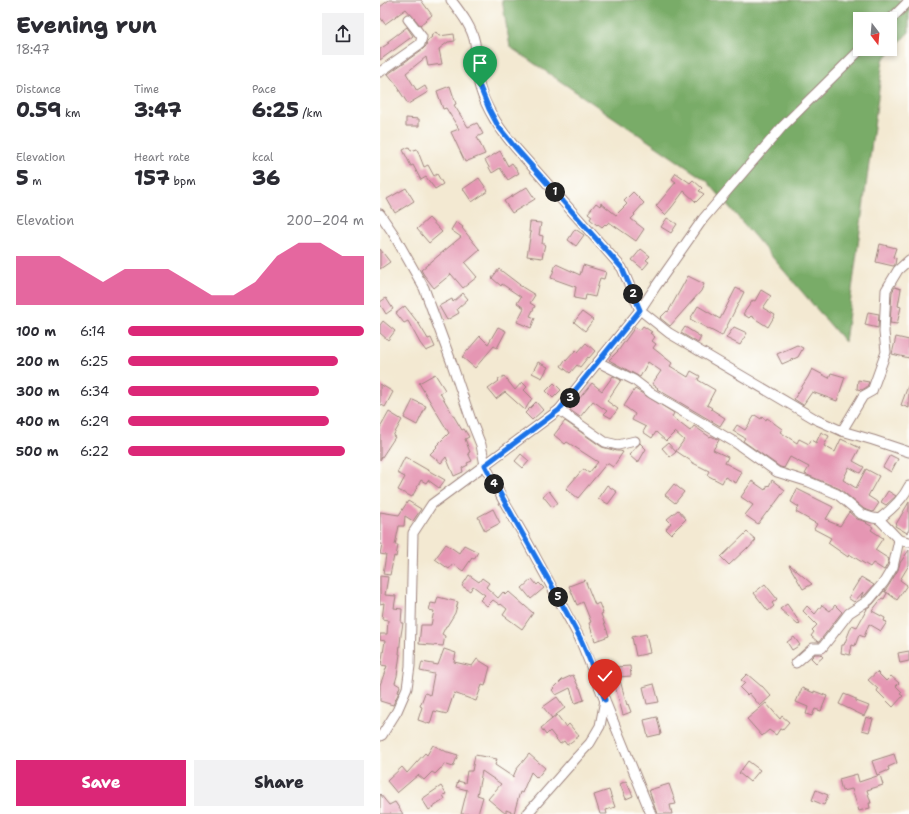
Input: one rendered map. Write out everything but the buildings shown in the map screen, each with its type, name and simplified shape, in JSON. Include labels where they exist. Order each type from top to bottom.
[{"type":"street","points":[[451,0],[468,25],[474,41],[480,87],[498,126],[622,268],[640,310],[669,333],[817,420],[842,431],[909,452]]},
{"type":"street","points":[[897,13],[909,1]]},
{"type":"street","points":[[380,72],[420,44],[422,37],[408,18]]},
{"type":"street","points":[[380,736],[397,711],[407,688],[410,666],[413,533],[432,504],[559,410],[640,310],[703,219],[783,126],[854,56]]},
{"type":"street","points":[[380,214],[393,233],[424,288],[480,445],[485,465],[579,637],[652,814]]},
{"type":"street","points":[[842,431],[863,396],[872,391],[886,352],[884,332],[886,290],[898,270],[909,260]]},
{"type":"street","points":[[598,362],[634,380],[651,393],[736,443],[777,472],[809,482],[837,494],[861,514],[880,519],[899,540],[909,542]]},
{"type":"street","points":[[559,410],[606,442],[618,445],[635,441]]},
{"type":"street","points":[[880,519],[907,491],[909,486]]},
{"type":"street","points":[[796,663],[813,648],[822,648],[849,614],[869,600],[884,582],[893,567],[899,540]]},
{"type":"street","points":[[527,814],[590,744],[600,726],[605,700]]},
{"type":"green space","points":[[502,0],[909,0],[909,32],[897,45],[897,12],[853,12],[853,56],[887,56],[883,60],[845,342],[707,181],[510,47]]},
{"type":"route","points":[[480,87],[498,126],[622,268],[640,310],[559,410],[485,465],[579,637],[605,700]]}]
